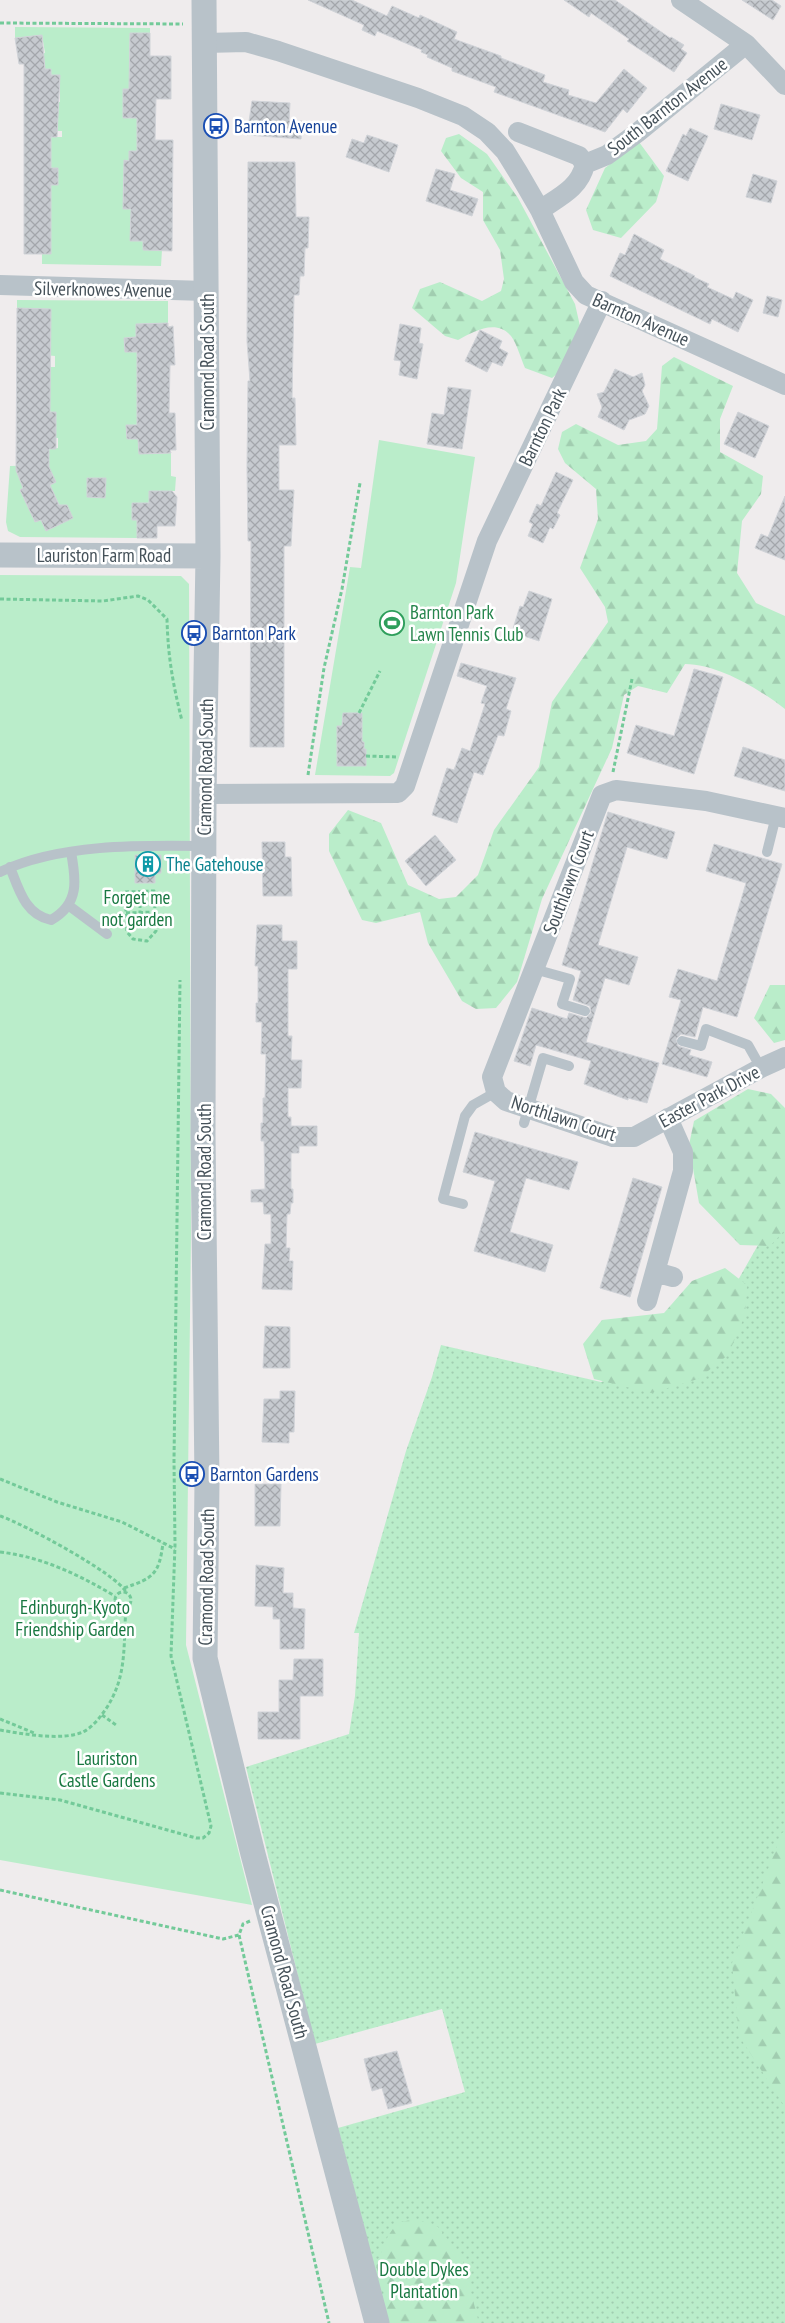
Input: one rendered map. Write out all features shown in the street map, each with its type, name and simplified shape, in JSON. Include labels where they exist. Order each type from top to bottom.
[{"type":"street","name":"South Barnton Avenue","points":[[681,0],[746,44],[785,85]]},
{"type":"street","name":"Barnton Avenue","points":[[204,22],[246,42],[418,98],[462,116],[487,132],[505,152],[540,210],[574,282],[586,294],[785,385]]},
{"type":"street","name":"Cramond Road South","points":[[204,22],[208,556],[204,794],[203,1134],[207,1481],[205,1658],[269,1913],[377,2323]]},
{"type":"street","name":"South Barnton Avenue","points":[[585,164],[607,155],[637,133],[746,44]]},
{"type":"street","points":[[518,132],[579,156],[585,164],[583,175],[574,188],[540,210]]},
{"type":"street","name":"Silverknowes Avenue","points":[[0,286],[206,291]]},
{"type":"street","name":"Barnton Park","points":[[204,794],[398,793],[405,786],[417,757],[487,540],[602,302]]},
{"type":"street","name":"Lauriston Farm Road","points":[[0,555],[208,556]]},
{"type":"street","points":[[609,793],[706,801],[781,817]]},
{"type":"street","name":"Southlawn Court","points":[[534,969],[609,793]]},
{"type":"street","name":"Northlawn Court","points":[[534,969],[492,1077],[496,1092],[526,1115],[613,1137],[634,1137]]},
{"type":"street","name":"Easter Park Drive","points":[[634,1137],[761,1068],[785,1057]]},
{"type":"street","points":[[647,1301],[664,1274],[683,1171],[683,1152],[668,1118]]},
{"type":"lane","points":[[767,852],[781,817]]},
{"type":"lane","points":[[0,872],[43,856],[71,852],[204,846]]},
{"type":"lane","points":[[10,867],[18,889],[30,908],[38,917],[51,920],[63,914],[76,881],[71,852]]},
{"type":"lane","points":[[68,905],[107,934]]},
{"type":"lane","points":[[534,969],[570,979],[562,1004],[585,1011]]},
{"type":"lane","points":[[682,1041],[701,1046],[706,1029],[748,1045],[761,1068]]},
{"type":"lane","points":[[526,1115],[543,1058],[569,1066]]},
{"type":"lane","name":"Northlawn Court","points":[[463,1204],[442,1199],[465,1116],[473,1105],[496,1092]]},
{"type":"path","points":[[0,23],[204,22]]},
{"type":"path","points":[[305,794],[324,668],[342,589],[360,483]]},
{"type":"path","points":[[0,599],[103,601],[138,596],[148,600],[167,619],[169,660],[174,691],[182,721],[182,730]]},
{"type":"path","points":[[359,713],[380,672]]},
{"type":"path","points":[[609,793],[612,769],[632,679]]},
{"type":"path","points":[[366,756],[417,757]]},
{"type":"path","points":[[140,891],[140,913]]},
{"type":"path","points":[[154,891],[155,912],[156,931],[147,941],[141,941],[129,936],[125,892],[154,891]]},
{"type":"path","points":[[126,913],[155,912]]},
{"type":"path","points":[[0,1793],[60,1800],[196,1838],[204,1838],[209,1833],[211,1826],[170,1656],[174,1548],[176,1176],[180,972]]},
{"type":"path","points":[[0,1479],[57,1502],[122,1522],[174,1548]]},
{"type":"path","points":[[0,1516],[15,1521],[54,1542],[124,1588],[130,1597],[130,1603],[126,1608],[120,1684],[102,1715],[84,1731],[66,1735],[0,1730]]},
{"type":"path","points":[[124,1588],[147,1580],[155,1574],[159,1566],[163,1543]]},
{"type":"path","points":[[0,1552],[25,1555],[76,1574],[115,1596]]},
{"type":"path","points":[[115,1596],[120,1592],[126,1592]]},
{"type":"path","points":[[115,1596],[115,1603],[119,1607],[126,1608]]},
{"type":"path","points":[[102,1715],[116,1725]]},
{"type":"path","points":[[0,1719],[36,1734]]},
{"type":"path","points":[[0,1890],[223,1939],[239,1935]]},
{"type":"path","points":[[269,1913],[244,1924],[239,1935],[330,2323]]},
{"type":"green space","points":[[15,27],[150,28],[150,33],[130,33],[129,67],[143,89],[123,89],[123,118],[143,118],[137,124],[137,139],[142,151],[129,151],[129,161],[125,160],[142,182],[123,182],[123,208],[142,209],[142,222],[130,223],[130,240],[143,241],[162,250],[161,266],[42,264],[42,254],[51,254],[51,217],[45,216],[51,206],[51,185],[58,185],[58,169],[51,168],[51,137],[62,137],[62,131],[57,131],[51,102],[60,102],[60,75],[51,75],[51,69],[45,69],[45,63],[29,63],[39,54],[45,53],[42,35],[15,38]]},
{"type":"green space","points":[[459,134],[487,154],[518,198],[575,304],[580,326],[563,369],[552,378],[525,368],[513,339],[505,331],[492,327],[484,328],[458,340],[445,336],[412,308],[420,289],[440,282],[482,301],[501,291],[504,279],[500,250],[483,220],[483,192],[461,178],[441,151],[446,138]]},
{"type":"green space","points":[[639,142],[664,176],[656,202],[621,238],[593,230],[586,210],[605,168]]},
{"type":"green space","points":[[17,300],[168,301],[168,323],[136,324],[136,337],[124,338],[125,352],[137,352],[138,384],[169,410],[137,411],[137,425],[126,426],[127,439],[138,439],[139,454],[171,453],[171,476],[176,477],[175,491],[149,491],[149,503],[137,520],[137,538],[20,537],[8,531],[6,522],[10,466],[26,466],[16,470],[23,488],[20,490],[35,522],[41,520],[46,531],[54,527],[62,511],[50,485],[56,482],[50,470],[29,466],[49,465],[49,449],[58,448],[58,438],[50,438],[50,420],[56,419],[56,412],[43,412],[50,400],[50,367],[55,367],[55,356],[44,355],[51,347],[51,309],[17,308]]},
{"type":"green space","points":[[674,357],[733,386],[720,419],[720,452],[763,476],[761,494],[742,521],[737,573],[756,603],[785,616],[785,709],[738,679],[698,665],[685,664],[667,693],[638,686],[624,695],[612,748],[542,899],[517,982],[496,1008],[476,1009],[462,1001],[428,943],[420,912],[376,923],[362,920],[329,851],[329,834],[348,810],[381,823],[408,885],[439,899],[456,897],[478,875],[494,830],[539,767],[552,702],[608,622],[605,607],[580,568],[598,519],[596,489],[565,463],[558,449],[562,432],[576,424],[618,445],[646,441],[657,429],[662,366]]},
{"type":"green space","name":"Barnton Park Lawn Tennis Club","points":[[379,440],[475,457],[456,583],[394,773],[390,776],[315,775],[350,567],[361,568]]},
{"type":"green space","name":"Lauriston Castle Gardens","points":[[0,575],[181,576],[189,584],[191,1234],[186,1645],[252,1905],[0,1860]]},
{"type":"green space","points":[[770,985],[785,985],[785,1040],[774,1043],[754,1018]]},
{"type":"green space","points":[[748,1089],[771,1094],[785,1108],[785,1230],[770,1246],[740,1245],[699,1203],[689,1145],[694,1121]]},
{"type":"green space","points":[[785,1192],[785,2323],[389,2323],[338,2128],[465,2092],[442,2009],[315,2044],[246,1767],[349,1734],[355,1696],[359,1633],[354,1633],[406,1451],[441,1345],[601,1382],[701,1345],[778,1210]]},
{"type":"green space","points":[[725,1268],[747,1285],[745,1315],[728,1355],[698,1379],[651,1393],[594,1379],[583,1344],[602,1320],[664,1313],[692,1281]]},
{"type":"green space","points":[[785,1831],[785,2107],[739,2036],[732,1963],[782,1833]]},
{"type":"green space","name":"Double Dykes Plantation","points":[[415,2219],[438,2227],[462,2258],[479,2323],[367,2323],[381,2307],[384,2294],[376,2265],[388,2236],[397,2223]]},
{"type":"building","points":[[308,0],[352,0],[387,16],[392,6],[419,18],[420,15],[457,32],[454,39],[545,75],[543,82],[569,90],[568,95],[596,103],[624,69],[647,88],[627,113],[623,109],[605,132],[494,92],[496,87],[452,71],[452,68],[427,57],[428,55],[421,52],[422,50],[377,31],[375,36],[362,30],[364,25]]},
{"type":"building","points":[[564,0],[615,0],[670,38],[684,45],[681,49],[687,53],[674,72],[627,41],[629,39],[591,13],[589,17]]},
{"type":"building","points":[[742,0],[772,0],[781,6],[773,20]]},
{"type":"building","points":[[130,33],[150,33],[150,56],[171,56],[171,99],[156,99],[155,140],[173,140],[172,251],[143,250],[143,241],[130,241],[131,209],[123,209],[124,160],[129,161],[129,151],[137,151],[137,118],[123,118],[123,89],[129,89]]},
{"type":"building","points":[[42,35],[45,69],[51,69],[51,75],[60,75],[57,137],[51,137],[51,168],[58,168],[58,185],[51,185],[51,254],[24,254],[24,64],[19,64],[15,38]]},
{"type":"building","points":[[252,101],[290,103],[289,121],[302,121],[301,139],[247,135]]},
{"type":"building","points":[[721,104],[760,115],[752,140],[714,129]]},
{"type":"building","points":[[690,128],[708,136],[688,181],[666,171],[683,134],[686,136]]},
{"type":"building","points":[[367,135],[398,145],[389,172],[346,157],[352,139],[364,143]]},
{"type":"building","points":[[248,162],[295,162],[296,217],[309,217],[308,248],[305,248],[304,276],[300,276],[299,295],[294,295],[292,398],[295,398],[296,445],[279,445],[279,490],[294,490],[291,546],[284,546],[284,747],[250,747],[251,541],[248,541],[247,467],[248,381],[250,381],[247,341]]},
{"type":"building","points":[[436,169],[455,174],[450,190],[478,199],[472,216],[426,201]]},
{"type":"building","points":[[753,174],[777,181],[771,203],[746,197]]},
{"type":"building","points":[[634,234],[664,250],[660,259],[709,284],[707,287],[733,299],[736,292],[753,300],[738,332],[712,319],[710,324],[610,276],[620,253],[625,255]]},
{"type":"building","points":[[767,296],[782,300],[778,317],[763,313]]},
{"type":"building","points":[[17,308],[51,309],[50,412],[56,412],[56,449],[49,449],[49,467],[56,482],[50,485],[59,505],[67,505],[73,518],[46,531],[41,520],[35,522],[20,490],[23,488],[16,470]]},
{"type":"building","points":[[168,323],[168,327],[173,326],[175,365],[170,365],[169,413],[175,413],[176,450],[170,450],[171,453],[139,454],[138,439],[127,439],[126,425],[137,425],[137,352],[125,352],[124,338],[136,337],[136,324]]},
{"type":"building","points":[[400,324],[421,328],[419,343],[423,344],[417,379],[399,375],[401,361],[394,360]]},
{"type":"building","points":[[480,330],[502,341],[499,348],[508,353],[502,366],[492,362],[487,372],[465,361]]},
{"type":"building","points":[[615,369],[633,377],[642,373],[645,385],[642,391],[649,406],[645,414],[629,420],[624,430],[598,417],[602,407],[597,394],[604,392]]},
{"type":"building","points":[[448,387],[471,390],[462,449],[427,444],[432,413],[444,415]]},
{"type":"building","points":[[738,412],[769,426],[755,458],[724,444]]},
{"type":"building","points":[[556,472],[573,480],[557,513],[560,515],[553,529],[550,527],[543,543],[528,536],[533,524],[529,522],[537,504],[541,506]]},
{"type":"building","points":[[87,478],[106,478],[105,498],[87,497]]},
{"type":"building","points":[[149,491],[172,491],[177,497],[175,526],[157,526],[157,538],[137,538],[137,520],[132,520],[132,503],[149,503]]},
{"type":"building","points":[[785,496],[785,560],[755,548],[761,534],[768,537]]},
{"type":"building","points":[[529,591],[552,599],[539,641],[512,632],[520,606],[523,607]]},
{"type":"building","points":[[461,663],[516,678],[506,709],[511,711],[504,736],[498,735],[483,775],[474,772],[457,823],[432,815],[447,768],[454,770],[462,748],[470,751],[485,704],[481,703],[487,686],[457,676]]},
{"type":"building","points":[[694,669],[723,677],[694,774],[627,753],[636,725],[674,736]]},
{"type":"building","points":[[343,713],[362,713],[362,742],[364,742],[364,749],[366,749],[366,766],[337,766],[337,726],[342,726]]},
{"type":"building","points":[[743,747],[785,760],[785,791],[734,776]]},
{"type":"building","points":[[608,812],[675,832],[667,859],[627,847],[598,945],[638,957],[629,985],[605,978],[586,1042],[659,1063],[647,1103],[628,1098],[628,1100],[584,1084],[591,1061],[536,1045],[530,1066],[514,1061],[532,1008],[567,1019],[569,1013],[586,1018],[591,1013],[590,1006],[573,1000],[581,971],[562,965]]},
{"type":"building","points":[[435,835],[456,860],[426,886],[405,861]]},
{"type":"building","points":[[262,842],[285,842],[285,857],[291,857],[292,896],[263,896]]},
{"type":"building","points":[[714,844],[782,864],[737,1017],[703,1007],[695,1037],[681,1034],[676,1039],[678,1046],[691,1050],[689,1055],[712,1062],[707,1077],[662,1064],[681,1000],[669,997],[678,969],[717,981],[746,883],[706,871]]},
{"type":"building","name":"The Gatehouse","points":[[135,855],[161,855],[161,873],[155,874],[155,883],[135,883]]},
{"type":"building","points":[[257,925],[282,925],[282,941],[297,941],[297,969],[288,969],[288,1036],[292,1036],[291,1060],[302,1060],[301,1088],[288,1088],[288,1117],[291,1117],[291,1126],[317,1126],[317,1146],[299,1146],[299,1153],[291,1153],[293,1203],[291,1203],[290,1214],[287,1214],[286,1248],[290,1248],[289,1261],[293,1261],[292,1290],[262,1289],[265,1244],[271,1244],[271,1214],[264,1214],[263,1202],[251,1202],[251,1190],[265,1189],[264,1141],[261,1141],[261,1123],[263,1123],[263,1098],[265,1098],[266,1054],[261,1054],[262,1022],[256,1022],[256,1003],[258,1003],[258,966],[255,966]]},
{"type":"building","points":[[475,1132],[578,1162],[569,1190],[526,1178],[510,1232],[553,1245],[545,1272],[474,1251],[495,1181],[463,1172]]},
{"type":"building","points":[[633,1178],[662,1187],[630,1297],[600,1288]]},
{"type":"building","points":[[265,1326],[290,1327],[290,1368],[263,1368]]},
{"type":"building","points":[[280,1391],[295,1391],[294,1432],[289,1432],[289,1443],[262,1442],[264,1399],[280,1399]]},
{"type":"building","points":[[255,1484],[281,1484],[280,1526],[255,1526]]},
{"type":"building","points":[[256,1565],[284,1568],[283,1593],[293,1593],[293,1608],[305,1609],[304,1649],[280,1649],[280,1619],[273,1619],[273,1607],[255,1606]]},
{"type":"building","points":[[294,1659],[323,1659],[323,1696],[300,1696],[300,1739],[258,1739],[258,1712],[279,1712],[279,1680],[293,1680]]},
{"type":"building","points":[[397,2051],[412,2103],[388,2109],[382,2088],[372,2091],[364,2059]]},
{"type":"place","name":"Barnton Avenue","points":[[216,126]]},
{"type":"place","name":"Barnton Park Lawn Tennis Club","points":[[392,623]]},
{"type":"place","name":"Barnton Park","points":[[194,633]]},
{"type":"place","name":"The Gatehouse","points":[[148,864]]},
{"type":"place","name":"Barnton Gardens","points":[[192,1474]]},
{"type":"park label","name":"Forget me not garden","points":[[137,908]]},
{"type":"park label","name":"Edinburgh-Kyoto Friendship Garden","points":[[75,1618]]}]
